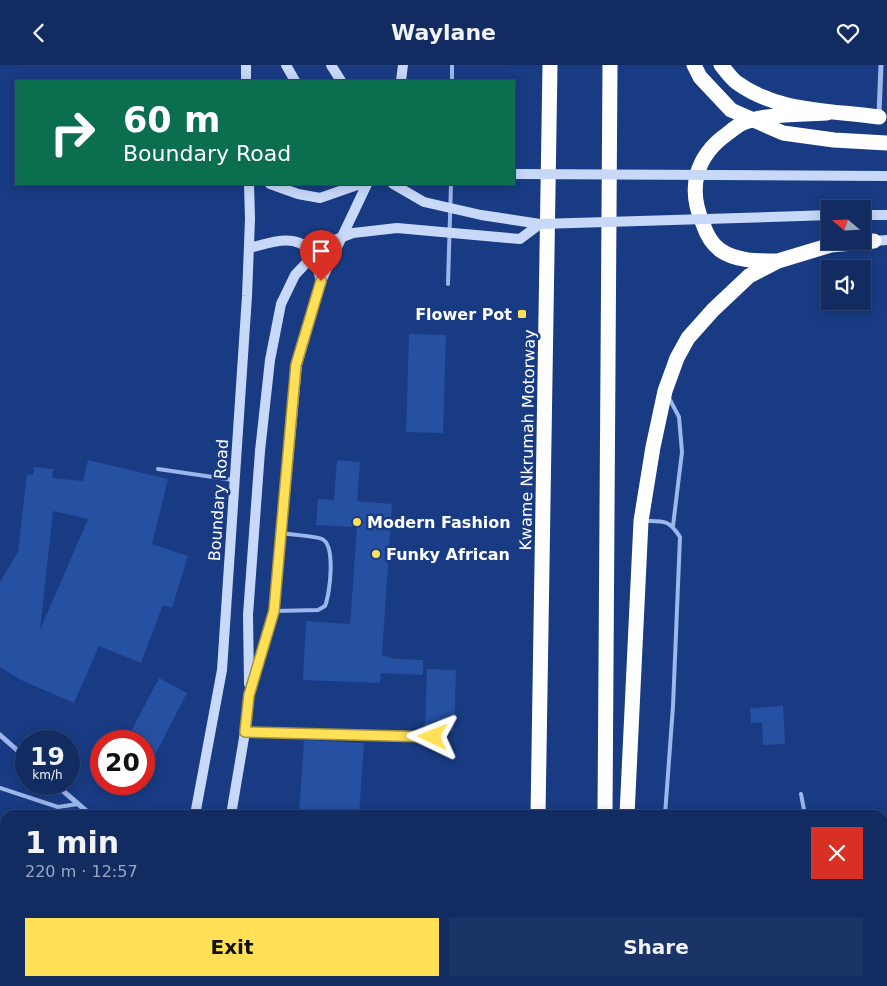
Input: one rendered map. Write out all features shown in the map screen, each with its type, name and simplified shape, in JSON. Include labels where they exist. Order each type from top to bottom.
[{"type":"highway","name":"Kwame Nkrumah Motorway","points":[[538,810],[550,65]]},
{"type":"highway","points":[[606,810],[610,65]]},
{"type":"highway","points":[[694,65],[700,77],[731,110],[783,133],[834,140],[887,143]]},
{"type":"highway","points":[[721,65],[735,82],[764,99],[827,113],[883,118]]},
{"type":"highway","points":[[778,261],[756,261],[737,258],[719,249],[706,232],[698,214],[694,187],[700,162],[714,143],[744,123],[778,115],[827,113]]},
{"type":"highway","points":[[627,810],[641,521],[653,447],[666,391],[677,358],[688,338],[713,309],[749,276],[778,261],[831,245],[881,241]]},
{"type":"main road","points":[[246,65],[246,80]]},
{"type":"main road","points":[[286,65],[294,80]]},
{"type":"main road","points":[[331,65],[340,80]]},
{"type":"main road","points":[[401,80],[403,65]]},
{"type":"main road","points":[[515,174],[887,176]]},
{"type":"main road","name":"Boundary Road","points":[[196,810],[222,669],[249,248],[249,185]]},
{"type":"main road","points":[[273,185],[298,195],[320,198],[357,185]]},
{"type":"main road","points":[[249,695],[274,611],[296,365],[321,281],[367,185]]},
{"type":"main road","points":[[395,185],[424,202],[481,215],[540,225],[821,215]]},
{"type":"main road","points":[[871,215],[887,215]]},
{"type":"main road","points":[[232,810],[245,732],[249,695],[248,615],[260,451],[270,360],[281,304],[295,275],[324,244],[353,233],[397,228],[520,239],[540,225]]},
{"type":"main road","points":[[249,248],[284,240],[301,244],[309,250],[321,281]]},
{"type":"street","points":[[881,65],[883,118]]},
{"type":"street","points":[[0,735],[15,749]]},
{"type":"street","points":[[68,795],[85,810]]},
{"type":"lane","points":[[452,65],[452,80]]},
{"type":"lane","points":[[448,284],[450,185]]},
{"type":"lane","points":[[666,391],[679,417],[682,452],[673,526]]},
{"type":"lane","points":[[158,469],[235,480]]},
{"type":"lane","points":[[641,521],[664,521],[673,526],[680,537],[674,706],[665,810]]},
{"type":"lane","points":[[274,611],[318,610],[325,606],[329,597],[331,551],[328,543],[321,538],[282,533]]},
{"type":"lane","points":[[245,732],[433,737]]},
{"type":"lane","points":[[0,788],[58,807],[78,804]]},
{"type":"lane","points":[[801,794],[804,810]]},
{"type":"building","points":[[409,334],[446,335],[443,433],[406,432]]},
{"type":"building","points":[[88,460],[168,479],[152,544],[188,556],[172,608],[163,605],[141,663],[99,646],[74,703],[19,679],[0,667],[0,582],[18,552],[27,474],[33,475],[34,467],[53,469],[52,478],[83,481]],"holes":[[[53,511],[88,519],[40,630]]]},
{"type":"building","points":[[337,460],[360,462],[357,501],[392,504],[382,655],[395,659],[423,660],[423,675],[381,673],[380,683],[303,680],[306,621],[350,624],[357,527],[316,525],[318,499],[334,500]]},
{"type":"building","points":[[427,669],[456,670],[454,731],[425,730]]},
{"type":"building","points":[[159,678],[187,693],[155,755],[155,730],[132,730]]},
{"type":"building","points":[[783,706],[785,744],[763,745],[762,722],[751,723],[750,708]]},
{"type":"building","points":[[304,740],[364,743],[359,810],[299,810]]},
{"type":"place","name":"Flower Pot","points":[[522,314]]},
{"type":"place","name":"Modern Fashion","points":[[357,522]]},
{"type":"place","name":"Funky African","points":[[376,554]]},
{"type":"route","points":[[321,281],[296,365],[274,611],[249,695],[245,732],[433,737]]}]
